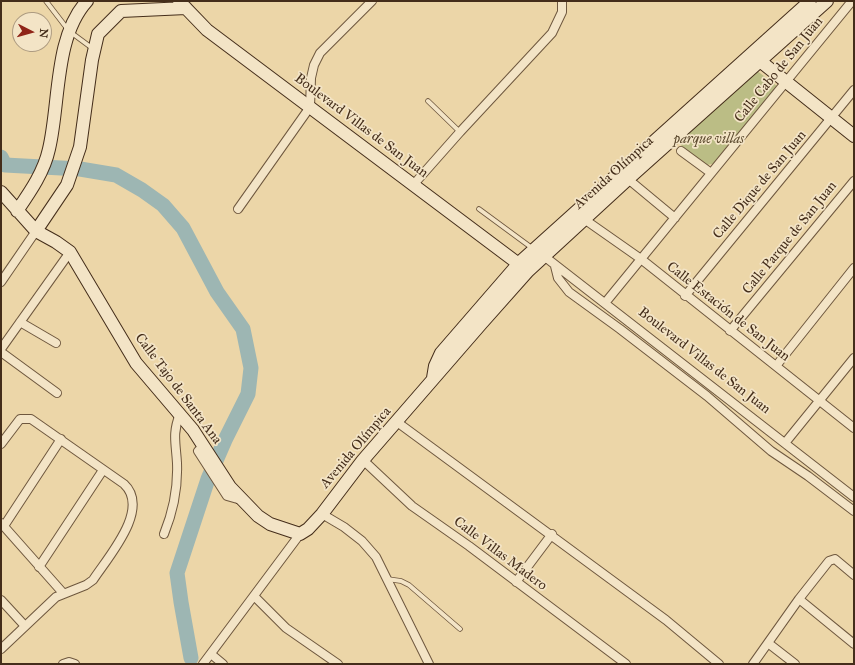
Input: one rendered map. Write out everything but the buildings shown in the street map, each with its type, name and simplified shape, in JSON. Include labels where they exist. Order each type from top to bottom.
[{"type":"street","points":[[17,211],[35,185],[49,150],[66,40],[78,10],[87,1]]},
{"type":"street","points":[[238,209],[310,107],[311,78],[314,65],[320,53],[372,1]]},
{"type":"street","points":[[414,184],[552,33],[562,12],[562,1]]},
{"type":"street","name":"Avenida Olímpica","points":[[300,534],[308,529],[322,514],[363,460],[528,271],[539,253],[751,54],[810,1]]},
{"type":"street","name":"Avenida Olímpica","points":[[433,379],[435,366],[441,353],[519,263],[539,253],[584,219],[827,1]]},
{"type":"street","name":"Calle Cabo de San Juan","points":[[605,303],[852,1]]},
{"type":"street","points":[[1,282],[67,185],[80,147],[94,49],[98,34],[121,11],[182,5]]},
{"type":"street","name":"Boulevard Villas de San Juan","points":[[182,5],[207,30],[528,271]]},
{"type":"street","points":[[751,54],[854,136]]},
{"type":"street","name":"Calle Dique de San Juan","points":[[685,296],[832,119],[854,90]]},
{"type":"street","points":[[681,151],[711,173]]},
{"type":"street","points":[[628,179],[676,218]]},
{"type":"street","name":"Calle Parque de San Juan","points":[[730,331],[854,180]]},
{"type":"street","name":"Calle Tajo de Santa Ana","points":[[1,192],[17,211],[70,252],[136,363],[180,414],[201,449],[227,482],[237,498],[270,524],[300,534]]},
{"type":"street","name":"Calle Estación de San Juan","points":[[584,219],[641,259],[685,296],[854,428]]},
{"type":"street","points":[[1,349],[70,252]]},
{"type":"street","name":"Boulevard Villas de San Juan","points":[[539,253],[854,497]]},
{"type":"street","points":[[555,266],[558,278],[569,292],[701,391],[748,429],[771,451],[808,476],[854,511]]},
{"type":"street","points":[[776,366],[854,268]]},
{"type":"street","points":[[20,322],[56,344]]},
{"type":"street","points":[[1,352],[57,393]]},
{"type":"street","points":[[785,443],[854,358]]},
{"type":"street","points":[[164,534],[170,520],[176,481],[174,434],[180,414]]},
{"type":"street","points":[[1,444],[20,419],[25,418],[38,422],[124,484],[132,494],[133,502],[129,524],[93,580],[86,585],[63,593],[46,605],[1,650]]},
{"type":"street","points":[[397,422],[552,534],[666,620],[719,664]]},
{"type":"street","points":[[61,439],[2,525],[63,593]]},
{"type":"street","name":"Calle Villas Madero","points":[[363,460],[412,506],[626,664]]},
{"type":"street","points":[[39,567],[103,470]]},
{"type":"street","points":[[322,514],[344,527],[362,541],[376,557],[429,664]]},
{"type":"street","points":[[203,664],[300,534]]},
{"type":"street","points":[[516,582],[552,534]]},
{"type":"street","points":[[753,664],[799,599],[831,559],[835,559],[854,575]]},
{"type":"street","points":[[254,596],[286,628],[338,664]]},
{"type":"street","points":[[799,599],[854,644]]},
{"type":"street","points":[[1,600],[25,626]]},
{"type":"street","points":[[768,643],[795,664]]},
{"type":"street","points":[[211,654],[223,664]]},
{"type":"street","points":[[62,664],[69,662],[76,664]]},
{"type":"lane","points":[[46,1],[69,31],[94,49]]},
{"type":"lane","points":[[428,101],[460,132]]},
{"type":"lane","points":[[479,209],[539,253]]},
{"type":"lane","points":[[387,579],[400,581],[409,585],[460,629]]},
{"type":"green space","name":"parque villas","points":[[756,70],[777,86],[717,163],[707,165],[678,143]]},
{"type":"waterway","points":[[1,157],[5,165],[80,169],[116,175],[142,190],[163,205],[183,228],[217,292],[243,329],[251,368],[248,394],[225,440],[208,479],[177,573],[191,658]]}]
